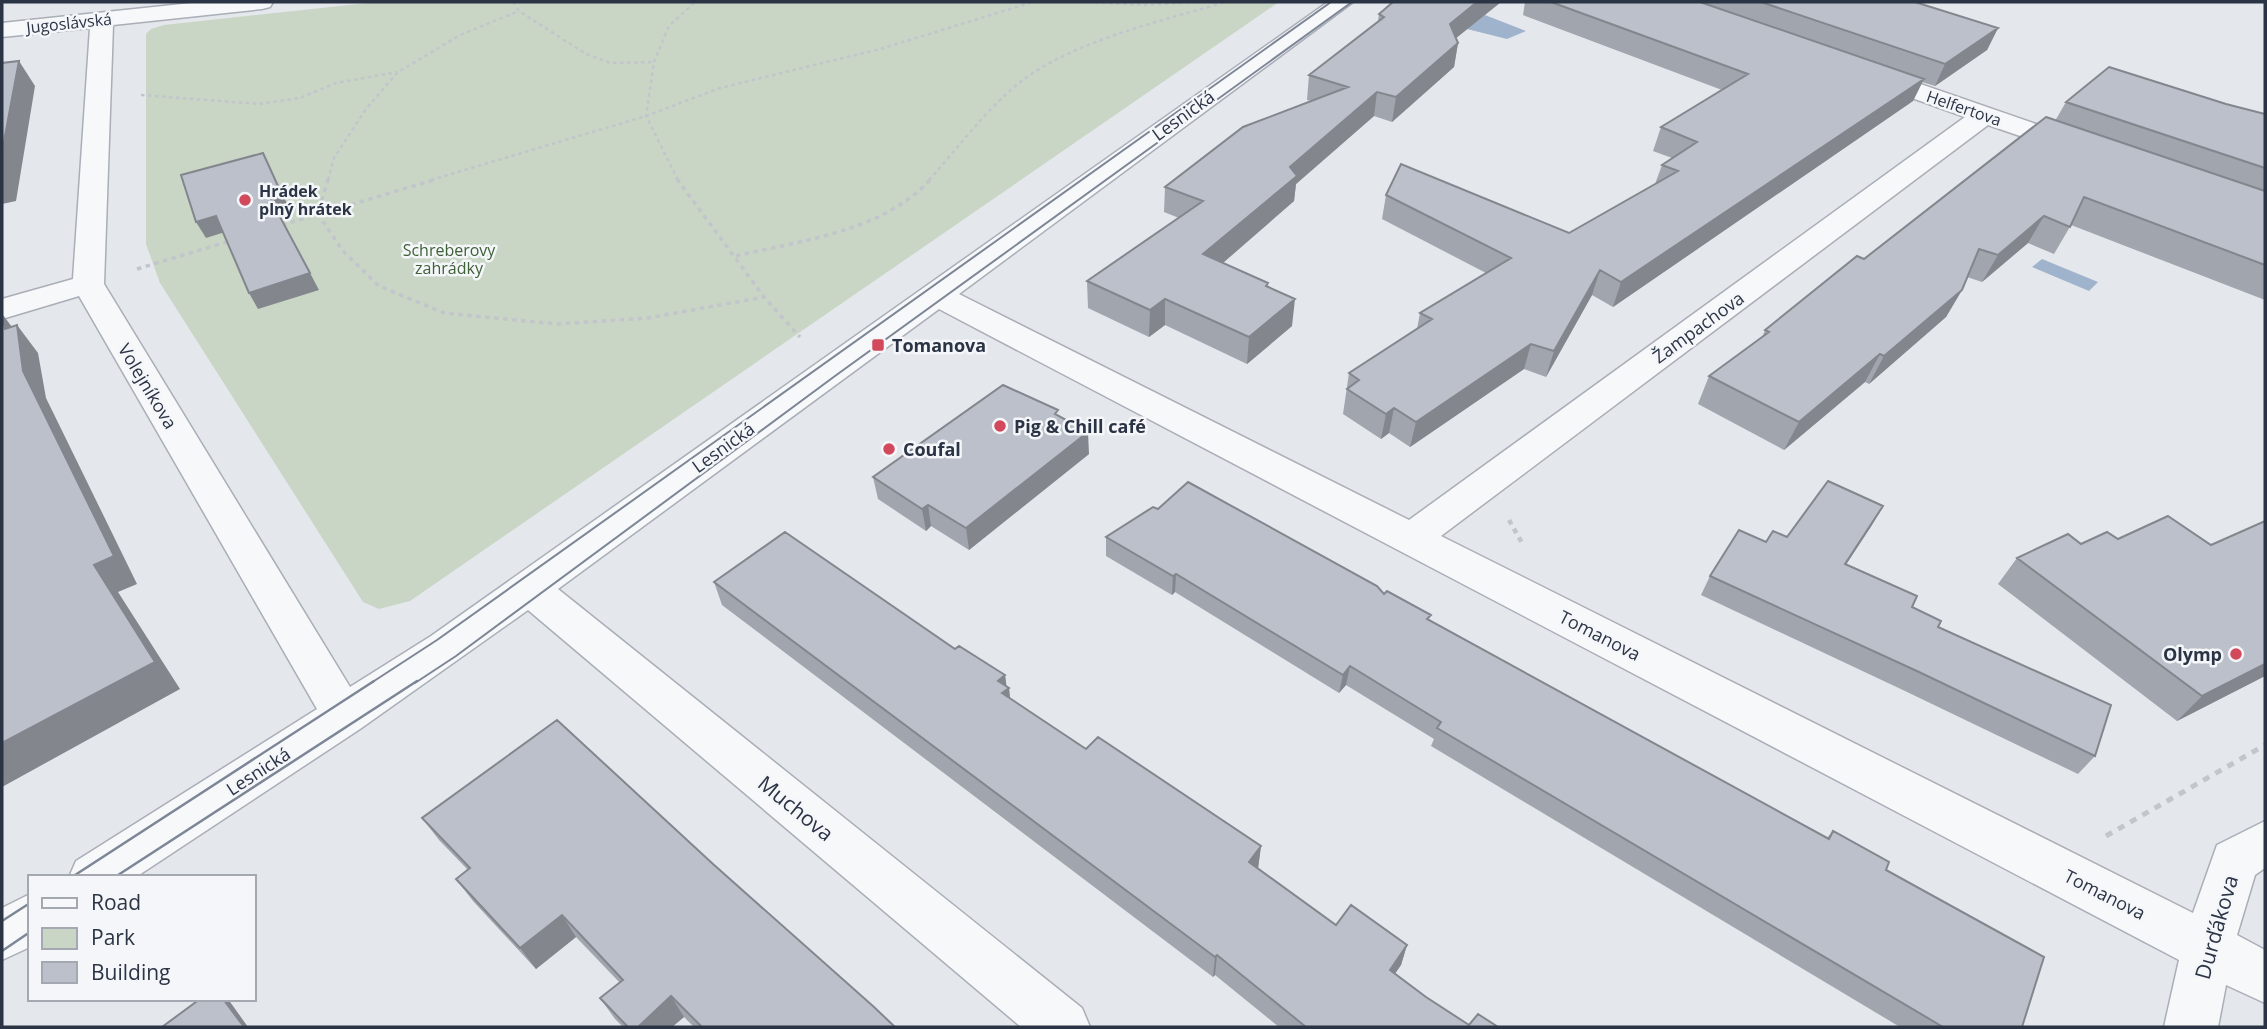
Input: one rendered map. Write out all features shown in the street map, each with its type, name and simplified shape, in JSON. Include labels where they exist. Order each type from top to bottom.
[{"type":"street","name":"Jugoslávská","points":[[2,30],[262,2]]},
{"type":"street","name":"Lesnická","points":[[97,875],[344,716],[529,588],[1342,2]]},
{"type":"street","points":[[2,309],[88,284],[102,20]]},
{"type":"street","name":"Helfertova","points":[[1843,65],[2100,156]]},
{"type":"street","name":"Žampachova","points":[[1411,538],[1985,115]]},
{"type":"street","name":"Volejníkova","points":[[88,284],[344,716]]},
{"type":"street","name":"Tomanova","points":[[935,294],[2265,976]]},
{"type":"street","name":"Muchova","points":[[529,588],[1063,1027]]},
{"type":"street","name":"Durďákova","points":[[2191,1027],[2208,946],[2234,861],[2265,843]]},
{"type":"street","points":[[2,936],[28,919]]},
{"type":"path","points":[[513,2],[519,11],[586,54],[611,62],[654,62]]},
{"type":"path","points":[[695,2],[669,26],[654,62],[646,116],[671,171],[764,297],[801,338]]},
{"type":"path","points":[[279,226],[646,116],[720,88],[880,49],[1033,2]]},
{"type":"path","points":[[1081,2],[1145,5],[1198,2]]},
{"type":"path","points":[[736,256],[845,230],[892,211],[915,196],[1013,88],[1048,65],[1116,34],[1226,2]]},
{"type":"path","points":[[519,11],[460,35],[398,72],[366,109],[334,158],[318,214],[343,251],[379,286],[444,313],[557,324],[648,318],[764,297]]},
{"type":"path","points":[[133,94],[259,104],[300,98],[336,83],[398,72]]},
{"type":"path","points":[[137,269],[240,238]]},
{"type":"path","points":[[1506,513],[1526,550]]},
{"type":"path","points":[[2103,838],[2265,745]]},
{"type":"green space","name":"Schreberovy zahrádky","points":[[377,2],[1279,2],[410,601],[379,609],[363,602],[160,283],[146,244],[146,34],[151,29],[164,25]]},
{"type":"water","points":[[1485,15],[1526,31],[1507,39],[1455,26]]},
{"type":"water","points":[[2042,259],[2098,282],[2089,291],[2032,267]]},
{"type":"building","points":[[1393,2],[1477,2],[1450,24],[1458,43],[1396,97],[1377,92],[1290,167],[1297,176],[1203,254],[1268,283],[1266,286],[1295,299],[1249,337],[1165,299],[1150,310],[1087,281],[1203,201],[1165,187],[1243,127],[1348,87],[1309,75],[1384,17],[1379,14]]},
{"type":"building","points":[[1551,2],[1700,2],[1924,79],[1621,282],[1600,270],[1554,351],[1531,344],[1416,422],[1394,408],[1386,414],[1347,389],[1359,380],[1349,373],[1432,319],[1420,313],[1511,258],[1386,195],[1401,164],[1569,233],[1678,171],[1662,165],[1697,142],[1661,127],[1748,74]]},
{"type":"building","points":[[1761,2],[1915,2],[1998,28],[1945,64]]},
{"type":"building","points":[[19,61],[2,152],[2,63]]},
{"type":"building","points":[[2109,67],[2265,114],[2265,168],[2066,102]]},
{"type":"building","points":[[2046,117],[2265,191],[2265,265],[2084,197],[2070,227],[2044,216],[1998,255],[1979,249],[1962,290],[1884,356],[1880,354],[1799,422],[1709,376],[1769,332],[1765,330],[1857,256],[1864,259]]},
{"type":"building","points":[[263,153],[283,197],[271,200],[310,273],[249,293],[216,216],[196,222],[181,175]]},
{"type":"building","points":[[2,315],[5,329],[17,325],[23,371],[114,556],[94,565],[155,662],[2,743]]},
{"type":"building","points":[[1003,385],[1058,410],[1055,414],[1088,432],[966,528],[928,505],[922,509],[873,477]]},
{"type":"building","points":[[1828,481],[1883,506],[1845,564],[1917,596],[1912,607],[1941,621],[1938,627],[2111,705],[2095,756],[1710,576],[1739,530],[1766,542],[1773,531],[1787,537]]},
{"type":"building","points":[[1188,482],[1377,586],[1384,594],[1387,591],[1431,615],[1427,619],[1829,839],[1833,831],[1889,862],[1886,870],[2044,957],[2022,1027],[1943,1027],[1437,728],[1441,722],[1350,666],[1343,675],[1176,574],[1173,576],[1106,537],[1153,507],[1158,509]]},
{"type":"building","points":[[2168,516],[2211,545],[2265,521],[2265,664],[2202,696],[2017,558],[2068,534],[2081,544],[2107,532],[2118,539]]},
{"type":"building","points":[[785,532],[955,649],[959,646],[1005,675],[998,681],[1009,688],[1002,693],[1086,749],[1098,737],[1261,846],[1249,862],[1336,925],[1351,905],[1407,945],[1390,970],[1426,997],[1469,1025],[1478,1014],[1498,1027],[1306,1027],[1217,955],[1215,957],[714,582]]},
{"type":"building","points":[[557,720],[895,1027],[702,1027],[671,996],[638,1027],[628,1027],[600,998],[623,980],[562,915],[520,948],[456,879],[470,868],[422,818]]},
{"type":"building","points":[[197,1001],[224,1001],[244,1027],[162,1027]]},
{"type":"tram line","points":[[371,683],[437,640],[1331,2]]},
{"type":"tram line","points":[[415,683],[456,656],[835,376],[1352,2]]},
{"type":"tram line","points":[[75,875],[374,681]]},
{"type":"tram line","points":[[118,875],[417,681]]},
{"type":"tram line","points":[[2,921],[28,904]]},
{"type":"tram line","points":[[2,951],[28,933]]},
{"type":"place","name":"Hrádek plný hrátek","points":[[245,200]]},
{"type":"place","name":"Tomanova","points":[[878,345]]},
{"type":"place","name":"Pig & Chill café","points":[[1000,426]]},
{"type":"place","name":"Coufal","points":[[889,449]]},
{"type":"place","name":"Olymp","points":[[2236,654]]}]
